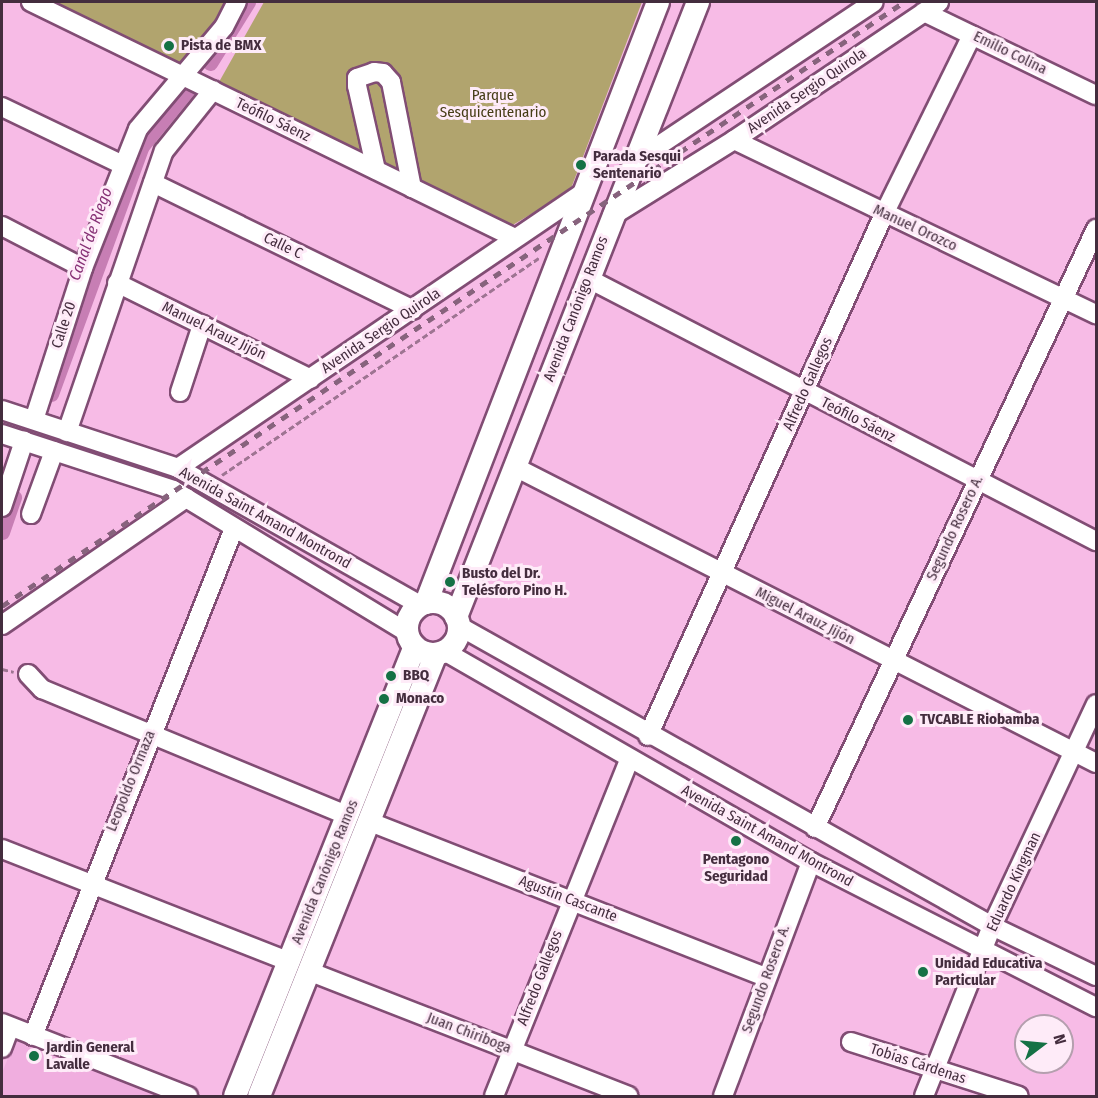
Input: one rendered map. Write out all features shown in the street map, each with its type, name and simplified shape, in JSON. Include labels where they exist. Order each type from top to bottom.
[{"type":"main road","name":"Avenida Canónigo Ramos","points":[[235,1096],[370,822],[426,646],[409,616],[423,604],[658,2]]},
{"type":"main road","name":"Avenida Canónigo Ramos","points":[[426,646],[454,644],[457,622],[515,467],[698,2]]},
{"type":"main road","points":[[598,151],[634,162]]},
{"type":"main road","points":[[423,604],[444,605],[457,622]]},
{"type":"main road","name":"Avenida Canónigo Ramos","points":[[259,1096],[348,816],[426,646]]},
{"type":"street","name":"Teófilo Sáenz","points":[[31,2],[515,238]]},
{"type":"street","name":"Calle 20","points":[[34,420],[83,268],[122,164],[138,129],[224,27],[237,2]]},
{"type":"street","points":[[634,162],[874,2]]},
{"type":"street","name":"Avenida Sergio Quirola","points":[[612,216],[734,140],[939,2]]},
{"type":"street","name":"Emilio Colina","points":[[924,12],[1096,95]]},
{"type":"street","name":"Alfredo Gallegos","points":[[648,736],[884,214],[972,35]]},
{"type":"street","points":[[376,170],[357,86],[357,78],[374,72],[383,73],[391,82],[412,188]]},
{"type":"street","points":[[68,432],[117,282],[164,151],[213,90]]},
{"type":"street","points":[[2,107],[122,164]]},
{"type":"street","name":"Manuel Orozco","points":[[734,140],[1096,314]]},
{"type":"street","name":"Calle C","points":[[153,183],[413,310]]},
{"type":"street","name":"Avenida Sergio Quirola","points":[[178,468],[583,193]]},
{"type":"street","points":[[2,226],[83,268]]},
{"type":"street","name":"Segundo Rosero A.","points":[[815,828],[1096,229]]},
{"type":"street","name":"Teófilo Sáenz","points":[[589,279],[1096,541]]},
{"type":"street","name":"Manuel Arauz Jijón","points":[[117,282],[311,379]]},
{"type":"street","points":[[180,392],[202,325]]},
{"type":"street","name":"Avenida Saint Amand Montrond","points":[[2,410],[178,468],[423,604]]},
{"type":"street","name":"Avenida Saint Amand Montrond","points":[[2,434],[186,498],[426,646],[811,862],[1096,1007]]},
{"type":"street","points":[[2,507],[24,441]]},
{"type":"street","points":[[31,514],[54,452]]},
{"type":"street","name":"Miguel Arauz Jijón","points":[[515,467],[721,574],[1096,763]]},
{"type":"street","points":[[2,625],[186,498]]},
{"type":"street","name":"Leopoldo Ormaza","points":[[33,1036],[91,884],[234,528]]},
{"type":"street","name":"Avenida Saint Amand Montrond","points":[[457,622],[648,736],[993,926],[1096,976]]},
{"type":"street","points":[[28,674],[42,689],[348,816]]},
{"type":"street","name":"Eduardo Kingman","points":[[924,1096],[993,926],[1096,704]]},
{"type":"street","name":"Alfredo Gallegos","points":[[494,1096],[570,900],[629,760]]},
{"type":"street","name":"Agustín Cascante","points":[[370,822],[766,977]]},
{"type":"street","name":"Juan Chiriboga","points":[[2,849],[629,1096]]},
{"type":"street","name":"Segundo Rosero A.","points":[[723,1096],[811,862]]},
{"type":"street","points":[[2,1048],[6,1025],[188,1096]]},
{"type":"street","name":"Tobías Cárdenas","points":[[851,1042],[1019,1096]]},
{"type":"path","points":[[208,484],[566,241]]},
{"type":"path","points":[[2,669],[9,671]]},
{"type":"shaded area","name":"Jardin General Lavalle","points":[[16,1038],[161,1096],[2,1096],[2,1073]]},
{"type":"green space","name":"Pista de BMX","points":[[46,2],[230,2],[219,23],[183,68]]},
{"type":"green space","name":"Parque Sesquicentenario","points":[[264,2],[642,2],[570,191],[511,226],[219,82]]},
{"type":"waterway","name":"Canal de Riego","points":[[210,63],[248,2]]},
{"type":"waterway","name":"Canal de Riego","points":[[51,394],[142,146],[193,83]]},
{"type":"waterway","name":"Canal de Riego","points":[[2,532],[14,497]]},
{"type":"railway","points":[[2,606],[904,2]]},
{"type":"place","name":"Pista de BMX","points":[[169,46]]},
{"type":"place","name":"Parada Sesqui Sentenario","points":[[581,165]]},
{"type":"place","name":"Busto del Dr. Telésforo Pino H.","points":[[450,582]]},
{"type":"place","name":"BBQ","points":[[391,676]]},
{"type":"place","name":"Monaco","points":[[384,699]]},
{"type":"place","name":"TVCABLE Riobamba","points":[[908,720]]},
{"type":"place","name":"Pentagono Seguridad","points":[[736,841]]},
{"type":"place","name":"Unidad Educativa Particular","points":[[923,972]]},
{"type":"place","name":"Jardin General Lavalle","points":[[34,1056]]}]
